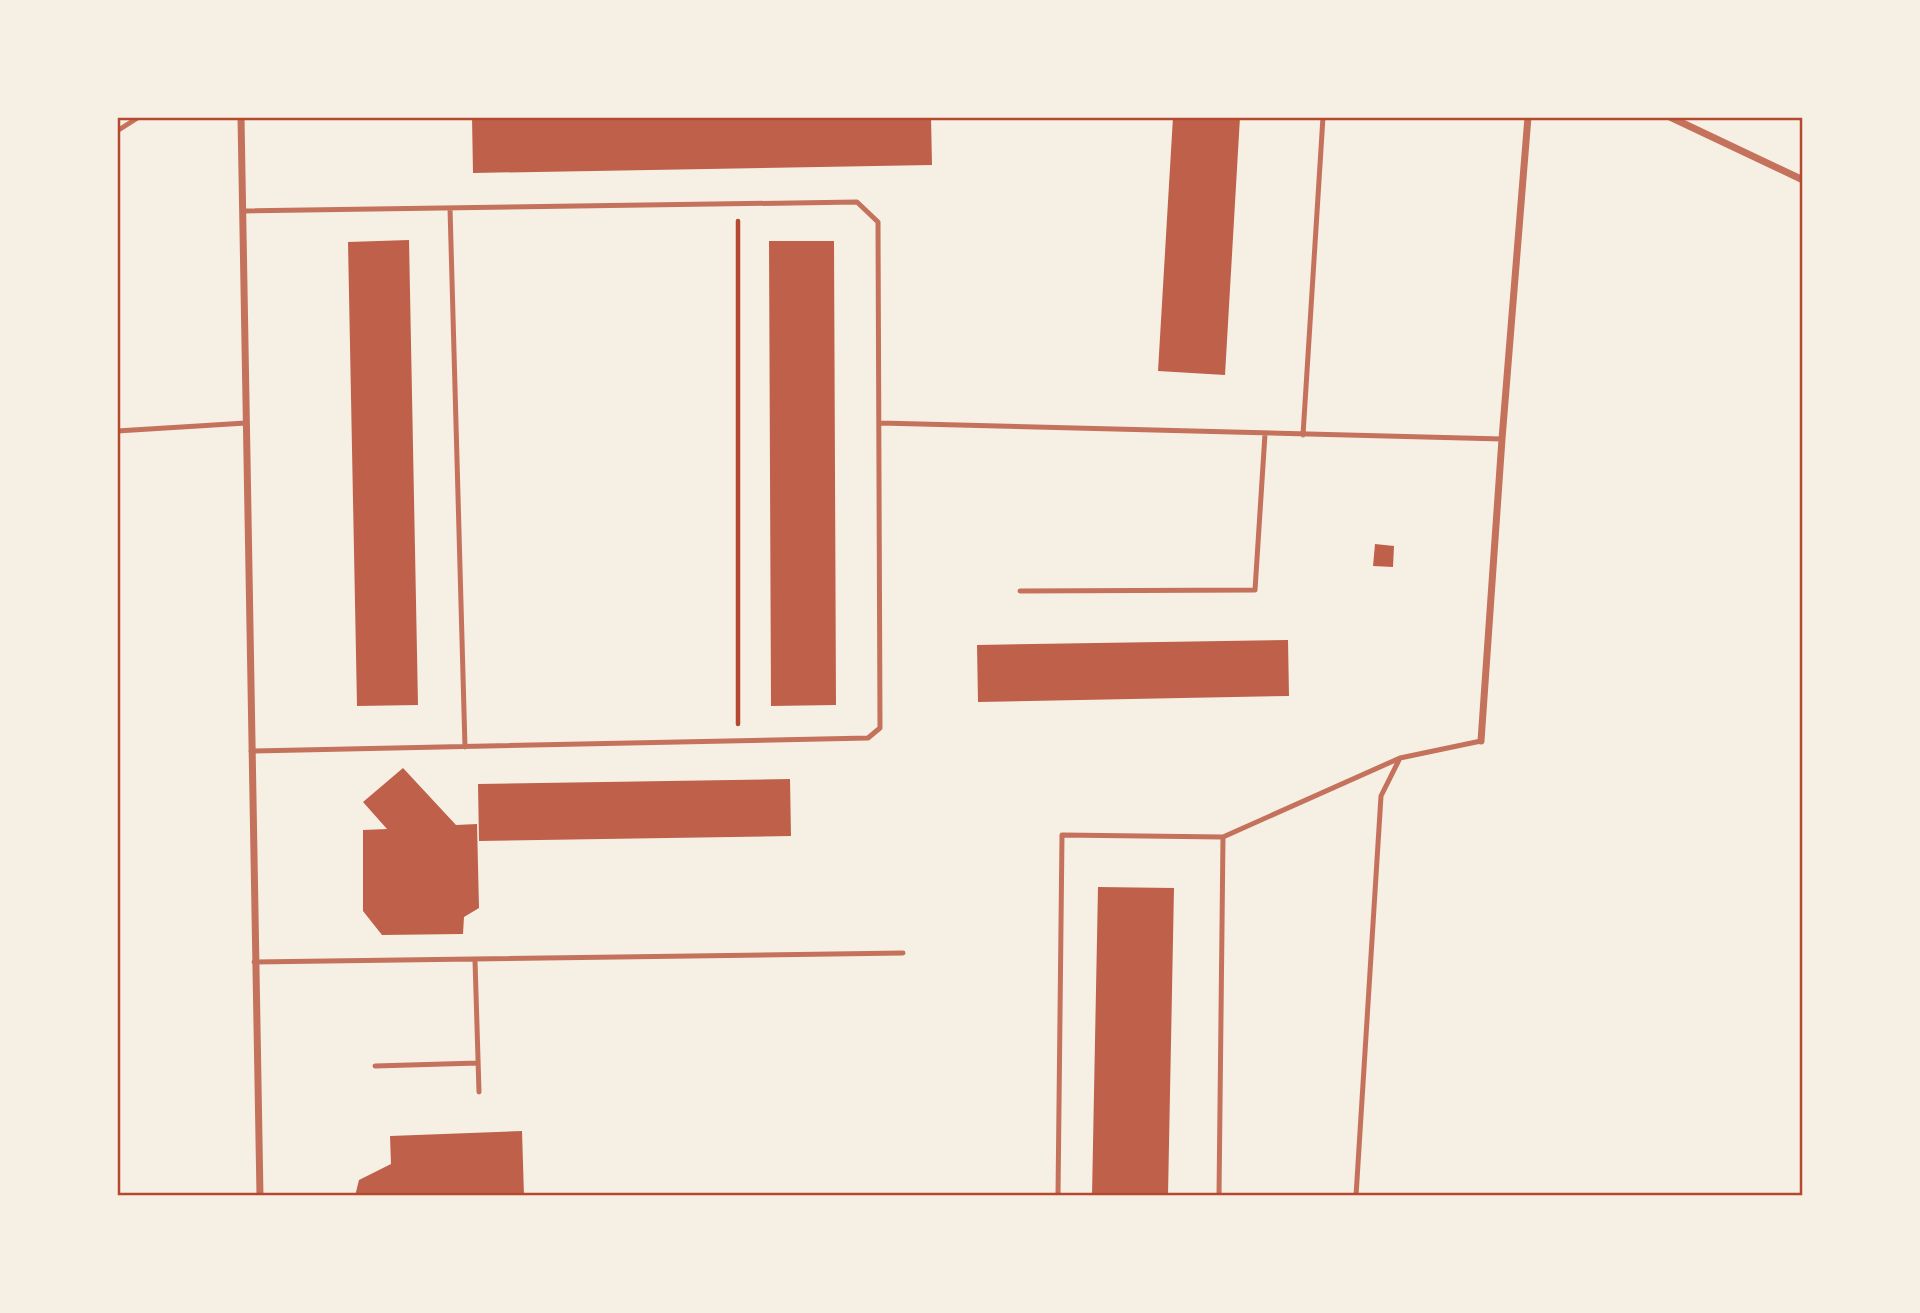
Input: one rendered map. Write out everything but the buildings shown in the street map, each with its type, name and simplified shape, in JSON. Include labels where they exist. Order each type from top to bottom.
[{"type":"street","points":[[241,117],[260,1196]]},
{"type":"street","points":[[1480,741],[1528,117]]},
{"type":"street","points":[[1670,117],[1803,180]]},
{"type":"lane","points":[[117,131],[139,117]]},
{"type":"lane","points":[[1303,435],[1323,117]]},
{"type":"lane","points":[[243,211],[857,202],[878,222],[880,728],[868,738],[251,751]]},
{"type":"lane","points":[[450,208],[465,747]]},
{"type":"lane","points":[[117,431],[246,423]]},
{"type":"lane","points":[[880,423],[1502,439]]},
{"type":"lane","points":[[1020,591],[1255,590],[1265,434]]},
{"type":"lane","points":[[1058,1196],[1062,835],[1223,837],[1400,758],[1480,741]]},
{"type":"lane","points":[[1356,1196],[1381,796],[1400,758]]},
{"type":"lane","points":[[1219,1196],[1223,837]]},
{"type":"lane","points":[[254,962],[903,953]]},
{"type":"lane","points":[[475,960],[479,1092]]},
{"type":"lane","points":[[376,1066],[478,1062]]},
{"type":"path","points":[[738,203],[738,740]]}]
